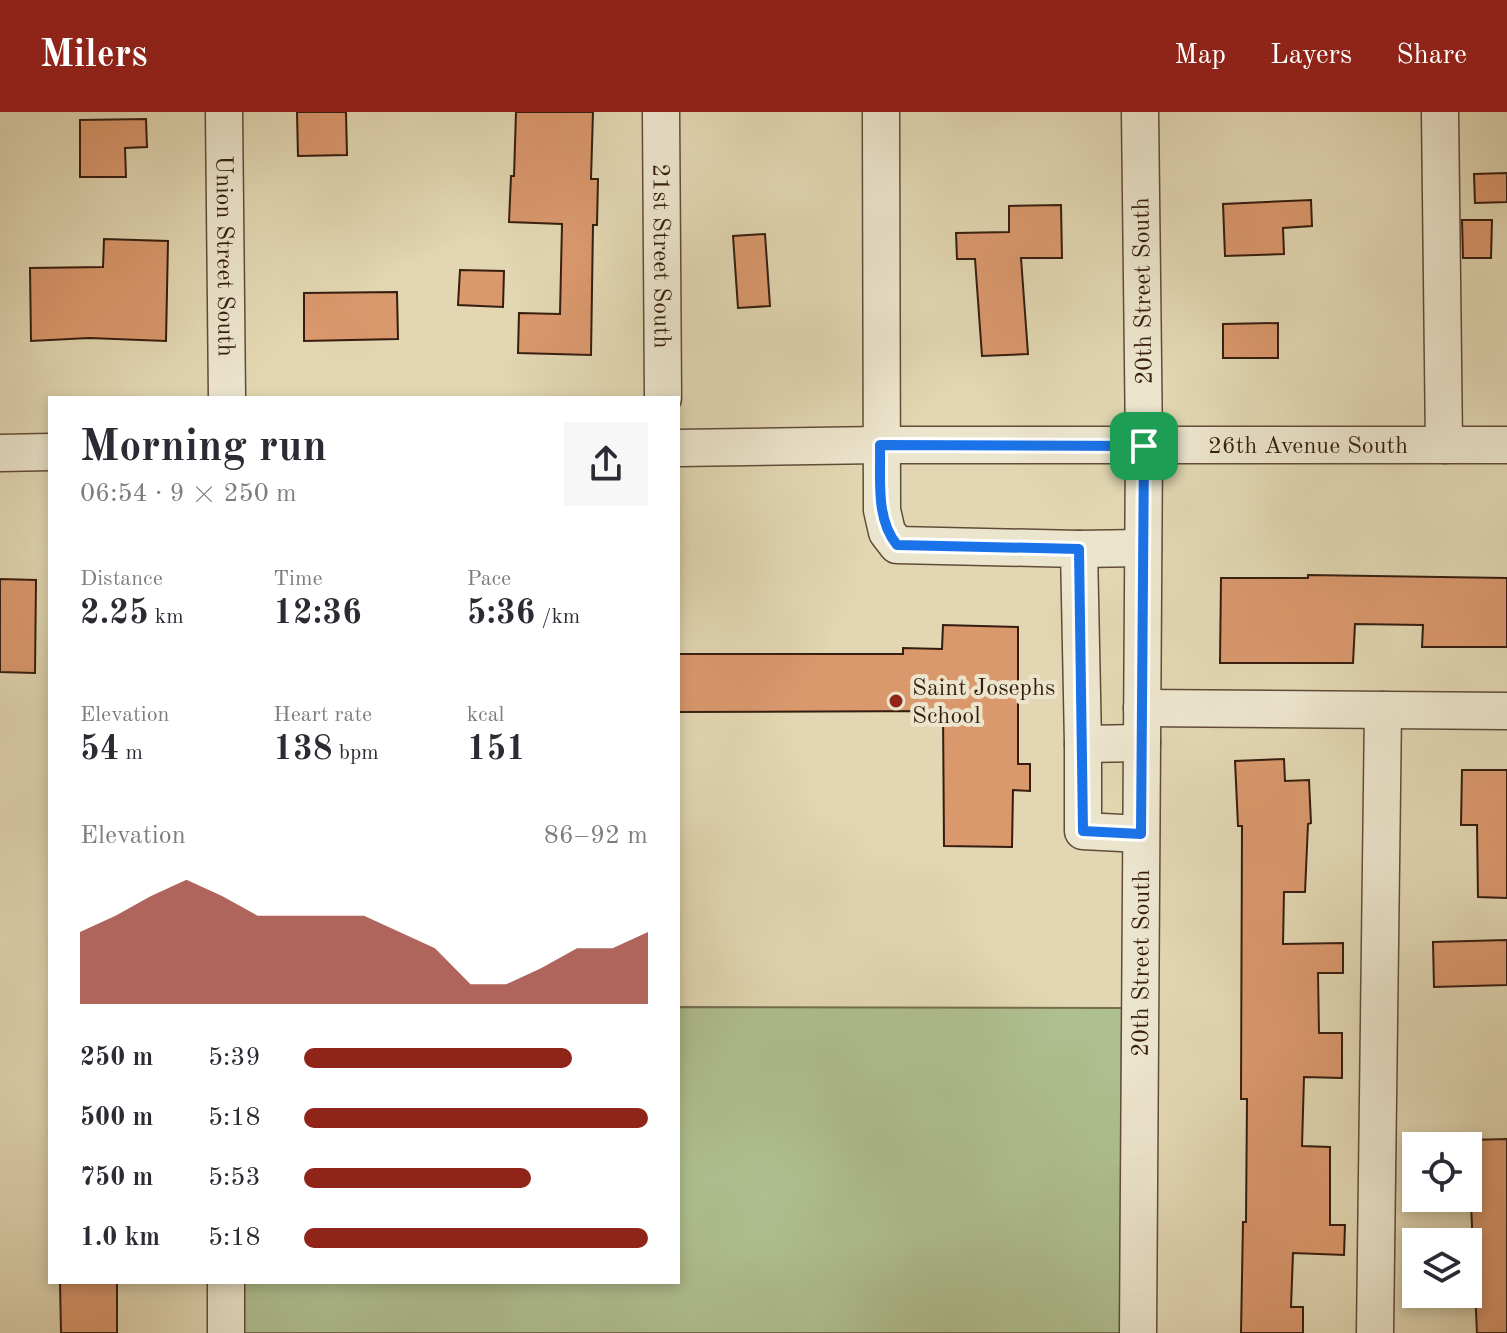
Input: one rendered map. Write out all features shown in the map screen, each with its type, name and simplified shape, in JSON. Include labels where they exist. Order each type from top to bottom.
[{"type":"street","name":"Union Street South","points":[[224,112],[227,396]]},
{"type":"street","name":"21st Street South","points":[[661,112],[663,396]]},
{"type":"street","points":[[881,112],[880,445],[882,510],[887,532],[897,545],[1143,548]]},
{"type":"street","name":"20th Street South","points":[[1138,1333],[1144,446],[1140,112]]},
{"type":"street","points":[[1440,112],[1444,445]]},
{"type":"street","name":"26th Avenue South","points":[[680,448],[1507,445]]},
{"type":"street","points":[[0,453],[48,452]]},
{"type":"street","points":[[1079,549],[1083,831],[1141,834]]},
{"type":"street","points":[[1142,708],[1507,711]]},
{"type":"street","points":[[1375,1333],[1383,710]]},
{"type":"street","points":[[1083,744],[1142,743]]},
{"type":"street","points":[[226,1284],[226,1333]]},
{"type":"green space","points":[[680,1007],[1122,1008],[1120,1333],[239,1333],[239,1284],[680,1284]]},
{"type":"building","points":[[297,112],[346,112],[347,155],[298,156]]},
{"type":"building","points":[[516,112],[593,112],[591,179],[598,179],[597,225],[593,225],[591,355],[518,353],[519,313],[560,314],[562,224],[509,222]]},
{"type":"building","points":[[146,119],[147,147],[125,148],[126,177],[80,177],[80,120]]},
{"type":"building","points":[[1507,173],[1507,202],[1475,203],[1474,174]]},
{"type":"building","points":[[1311,200],[1312,226],[1283,228],[1284,254],[1225,256],[1223,204]]},
{"type":"building","points":[[1061,205],[1062,258],[1021,258],[1028,354],[982,356],[975,259],[957,259],[956,233],[1009,232],[1009,206]]},
{"type":"building","points":[[1462,220],[1492,220],[1491,258],[1463,258]]},
{"type":"building","points":[[765,234],[770,306],[738,308],[733,236]]},
{"type":"building","points":[[104,239],[168,241],[166,341],[89,338],[31,341],[30,268],[103,267]]},
{"type":"building","points":[[460,270],[504,271],[503,307],[458,305]]},
{"type":"building","points":[[397,292],[398,339],[304,341],[304,293]]},
{"type":"building","points":[[1278,323],[1278,358],[1223,358],[1223,324]]},
{"type":"building","points":[[1308,575],[1507,578],[1507,647],[1422,647],[1423,625],[1355,624],[1353,663],[1220,663],[1221,578],[1308,578]]},
{"type":"building","points":[[0,579],[36,580],[35,673],[0,672]]},
{"type":"building","points":[[943,625],[1018,627],[1018,764],[1030,764],[1030,791],[1013,790],[1012,847],[944,846],[943,711],[680,712],[680,654],[903,654],[903,648],[942,649]]},
{"type":"building","points":[[1284,759],[1285,781],[1309,780],[1311,823],[1308,824],[1305,892],[1284,892],[1283,944],[1343,943],[1343,973],[1318,973],[1319,1033],[1342,1033],[1342,1078],[1304,1077],[1302,1146],[1330,1147],[1330,1225],[1345,1225],[1344,1255],[1293,1253],[1291,1307],[1303,1307],[1303,1333],[1241,1333],[1247,1099],[1241,1099],[1242,826],[1238,826],[1235,761]]},
{"type":"building","points":[[1462,770],[1507,770],[1507,898],[1478,897],[1477,825],[1461,825]]},
{"type":"building","points":[[1507,940],[1507,985],[1434,987],[1433,942]]},
{"type":"building","points":[[1507,1139],[1507,1333],[1477,1333],[1476,1308],[1482,1308],[1482,1228],[1472,1228],[1471,1212],[1482,1212],[1482,1140]]},
{"type":"building","points":[[60,1284],[117,1284],[117,1333],[61,1333]]},
{"type":"place","name":"Saint Josephs School","points":[[896,701]]},
{"type":"route","points":[[880,445],[1144,446],[1141,834],[1083,831],[1079,549],[897,545],[887,532],[882,510],[880,445]]}]
